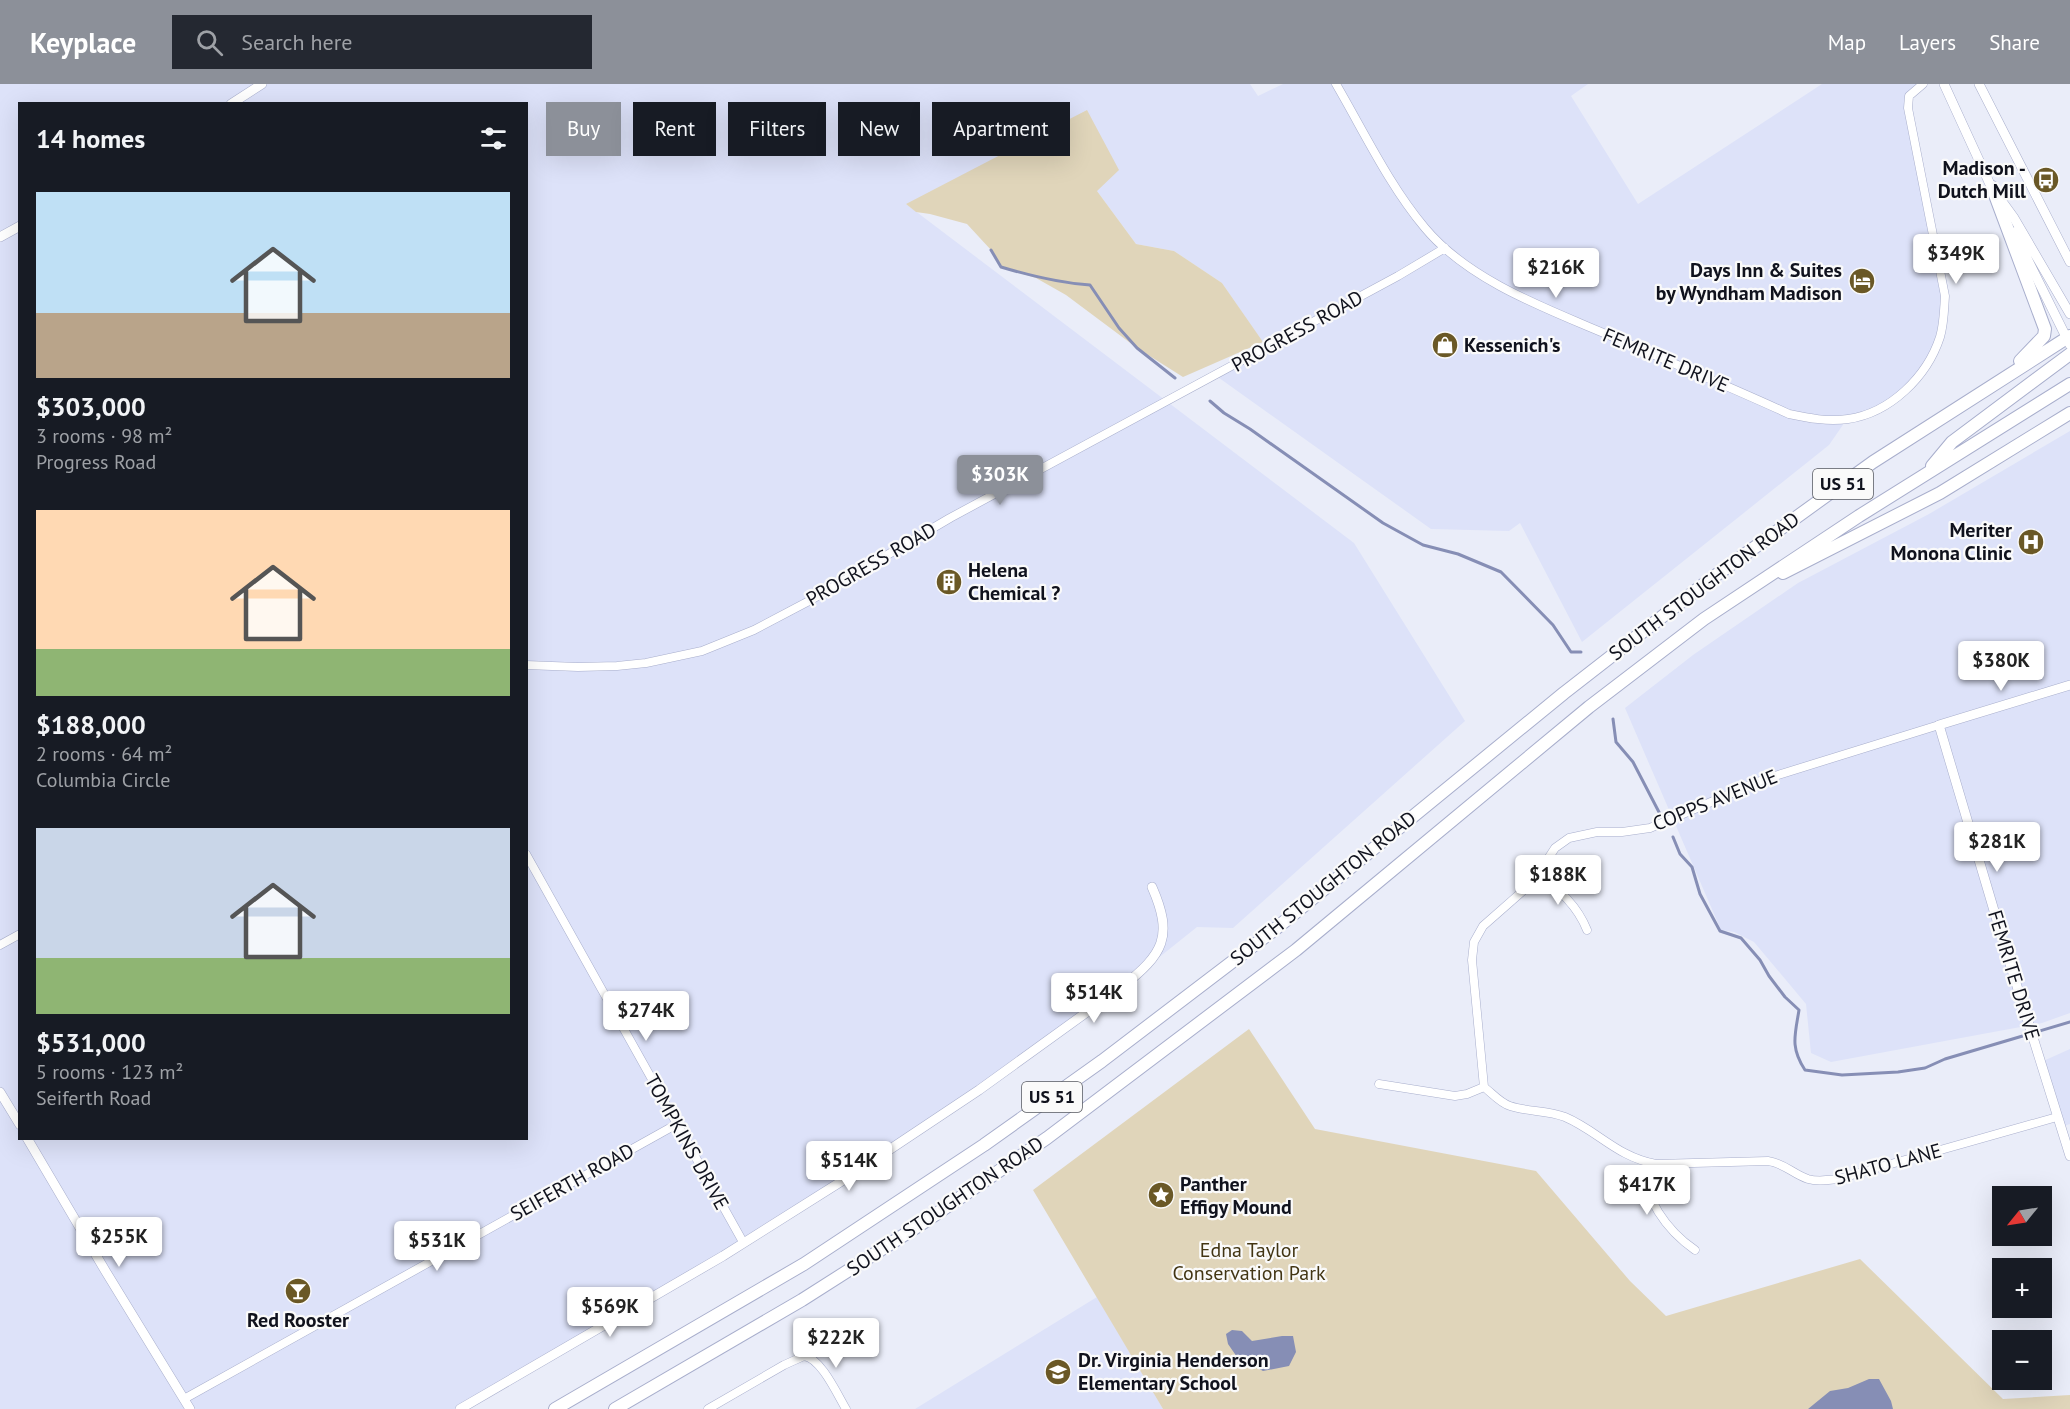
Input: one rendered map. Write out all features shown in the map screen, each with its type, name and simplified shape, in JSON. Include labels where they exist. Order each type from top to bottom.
[{"type":"main road","points":[[1992,187],[2045,329],[2044,336],[2004,377]]},
{"type":"main road","name":"SOUTH STOUGHTON ROAD","points":[[555,1409],[804,1264],[984,1145],[1102,1061],[1274,930],[1564,693],[1699,588],[1874,462],[2004,377],[2069,340]]},
{"type":"main road","points":[[1923,476],[1952,442],[2070,354]]},
{"type":"main road","name":"SOUTH STOUGHTON ROAD","points":[[615,1409],[794,1305],[926,1221],[1057,1131],[1296,950],[1632,673],[1704,619],[1923,476],[2070,384]]},
{"type":"main road","points":[[1760,581],[1783,573],[1940,493],[2070,413]]},
{"type":"street","points":[[234,102],[262,84]]},
{"type":"street","name":"FEMRITE DRIVE","points":[[1336,84],[1425,228],[1445,248],[1491,281],[1551,311],[1789,414],[1820,420],[1848,419],[1874,411],[1902,394],[1920,373],[1935,349],[1942,330],[1945,296],[1908,108],[1910,96],[1923,84]]},
{"type":"street","points":[[1944,84],[1992,187],[2069,340]]},
{"type":"street","points":[[1979,84],[2070,262]]},
{"type":"street","points":[[1992,187],[2014,218],[2070,314]]},
{"type":"street","points":[[0,237],[18,227]]},
{"type":"street","name":"PROGRESS ROAD","points":[[528,665],[578,667],[645,663],[702,651],[754,630],[809,601],[950,518],[1398,276],[1445,248]]},
{"type":"street","name":"COPPS AVENUE","points":[[1484,1087],[1472,960],[1477,936],[1493,917],[1533,882],[1555,848],[1569,838],[1597,832],[1622,832],[1650,828],[1734,790],[1765,779],[2070,685]]},
{"type":"street","name":"FEMRITE DRIVE","points":[[1939,725],[2056,1117],[2070,1156]]},
{"type":"street","name":"TOMPKINS DRIVE","points":[[528,858],[743,1242]]},
{"type":"street","points":[[1539,874],[1571,901],[1581,915],[1587,930]]},
{"type":"street","points":[[460,1409],[723,1256],[853,1174],[969,1097],[1147,967],[1160,946],[1164,926],[1162,913],[1152,887]]},
{"type":"street","points":[[0,945],[18,935]]},
{"type":"street","points":[[1379,1084],[1455,1096],[1484,1087]]},
{"type":"street","name":"SHATO LANE","points":[[1484,1087],[1508,1106],[1548,1112],[1567,1118],[1618,1150],[1648,1162],[1768,1161],[1785,1166],[1806,1178],[1828,1180],[2056,1117]]},
{"type":"street","points":[[0,1092],[18,1122]]},
{"type":"street","name":"SEIFERTH ROAD","points":[[184,1399],[677,1124]]},
{"type":"street","points":[[28,1140],[190,1409]]},
{"type":"street","points":[[1648,1162],[1646,1176],[1649,1194],[1676,1235],[1695,1250]]},
{"type":"street","points":[[708,1409],[800,1356],[812,1358],[820,1366],[846,1409]]},
{"type":"shaded area","points":[[0,84],[1250,84],[1258,96],[1283,84],[1588,84],[1571,96],[1638,204],[1822,84],[1920,84],[1909,96],[1945,296],[1942,330],[1920,373],[1893,401],[1847,419],[1829,445],[1582,642],[1520,523],[1509,531],[1431,529],[1215,375],[1266,347],[1222,283],[1174,251],[1136,244],[1097,191],[906,204],[1354,543],[1465,721],[1233,928],[1197,927],[1147,967],[853,1174],[460,1409],[0,1409]]},
{"type":"shaded area","points":[[2070,431],[2070,1013],[2042,1023],[1831,1062],[1811,1053],[1806,1004],[1754,942],[1734,932],[1721,930],[1625,708],[1693,655],[1798,583],[1929,514]]},
{"type":"shaded area","points":[[2070,1049],[2070,1124],[2060,1127],[2041,1062]]},
{"type":"shaded area","name":"Dr. Virginia Henderson Elementary School","points":[[1097,1297],[1163,1409],[915,1409]]},
{"type":"green space","points":[[1087,110],[1119,170],[1097,191],[1136,244],[1174,251],[1222,283],[1263,342],[1183,377],[1137,348],[1066,295],[1036,278],[1001,267],[991,250],[967,224],[916,212],[906,204],[998,156],[1070,156],[1070,119]]},
{"type":"green space","name":"Edna Taylor Conservation Park","points":[[1249,1029],[1315,1129],[1536,1171],[1630,1281],[1666,1316],[1860,1259],[2003,1399],[2070,1395],[2070,1409],[1163,1409],[1033,1190]]},
{"type":"water","points":[[1232,1330],[1242,1331],[1252,1341],[1293,1336],[1296,1352],[1289,1366],[1263,1371],[1237,1357],[1228,1344],[1226,1334]]},
{"type":"water","points":[[1869,1379],[1879,1379],[1893,1409],[1808,1409],[1830,1391],[1848,1388]]},
{"type":"waterway","points":[[991,250],[1001,267],[1045,279],[1090,285],[1119,328],[1137,348],[1175,378]]},
{"type":"waterway","points":[[1210,401],[1383,523],[1423,545],[1458,554],[1501,572],[1553,625],[1571,652],[1581,652]]},
{"type":"waterway","points":[[1613,719],[1616,742],[1633,762],[1661,816]]},
{"type":"waterway","points":[[1673,837],[1680,854],[1692,867],[1700,894],[1720,931],[1741,938],[1760,960],[1785,997],[1799,1010],[1795,1048],[1805,1070],[1842,1075],[1925,1068],[1945,1059],[2070,1022]]},
{"type":"place","name":"Madison - Dutch Mill","points":[[2046,180]]},
{"type":"place","name":"Days Inn & Suites by Wyndham Madison","points":[[1862,281]]},
{"type":"place","name":"Kessenich's","points":[[1445,345]]},
{"type":"place","name":"Meriter Monona Clinic","points":[[2031,542]]},
{"type":"place","name":"Helena Chemical ?","points":[[949,582]]},
{"type":"place","name":"Panther Effigy Mound","points":[[1161,1195]]},
{"type":"place","name":"Red Rooster","points":[[298,1291]]},
{"type":"place","name":"Dr. Virginia Henderson Elementary School","points":[[1058,1372]]}]
